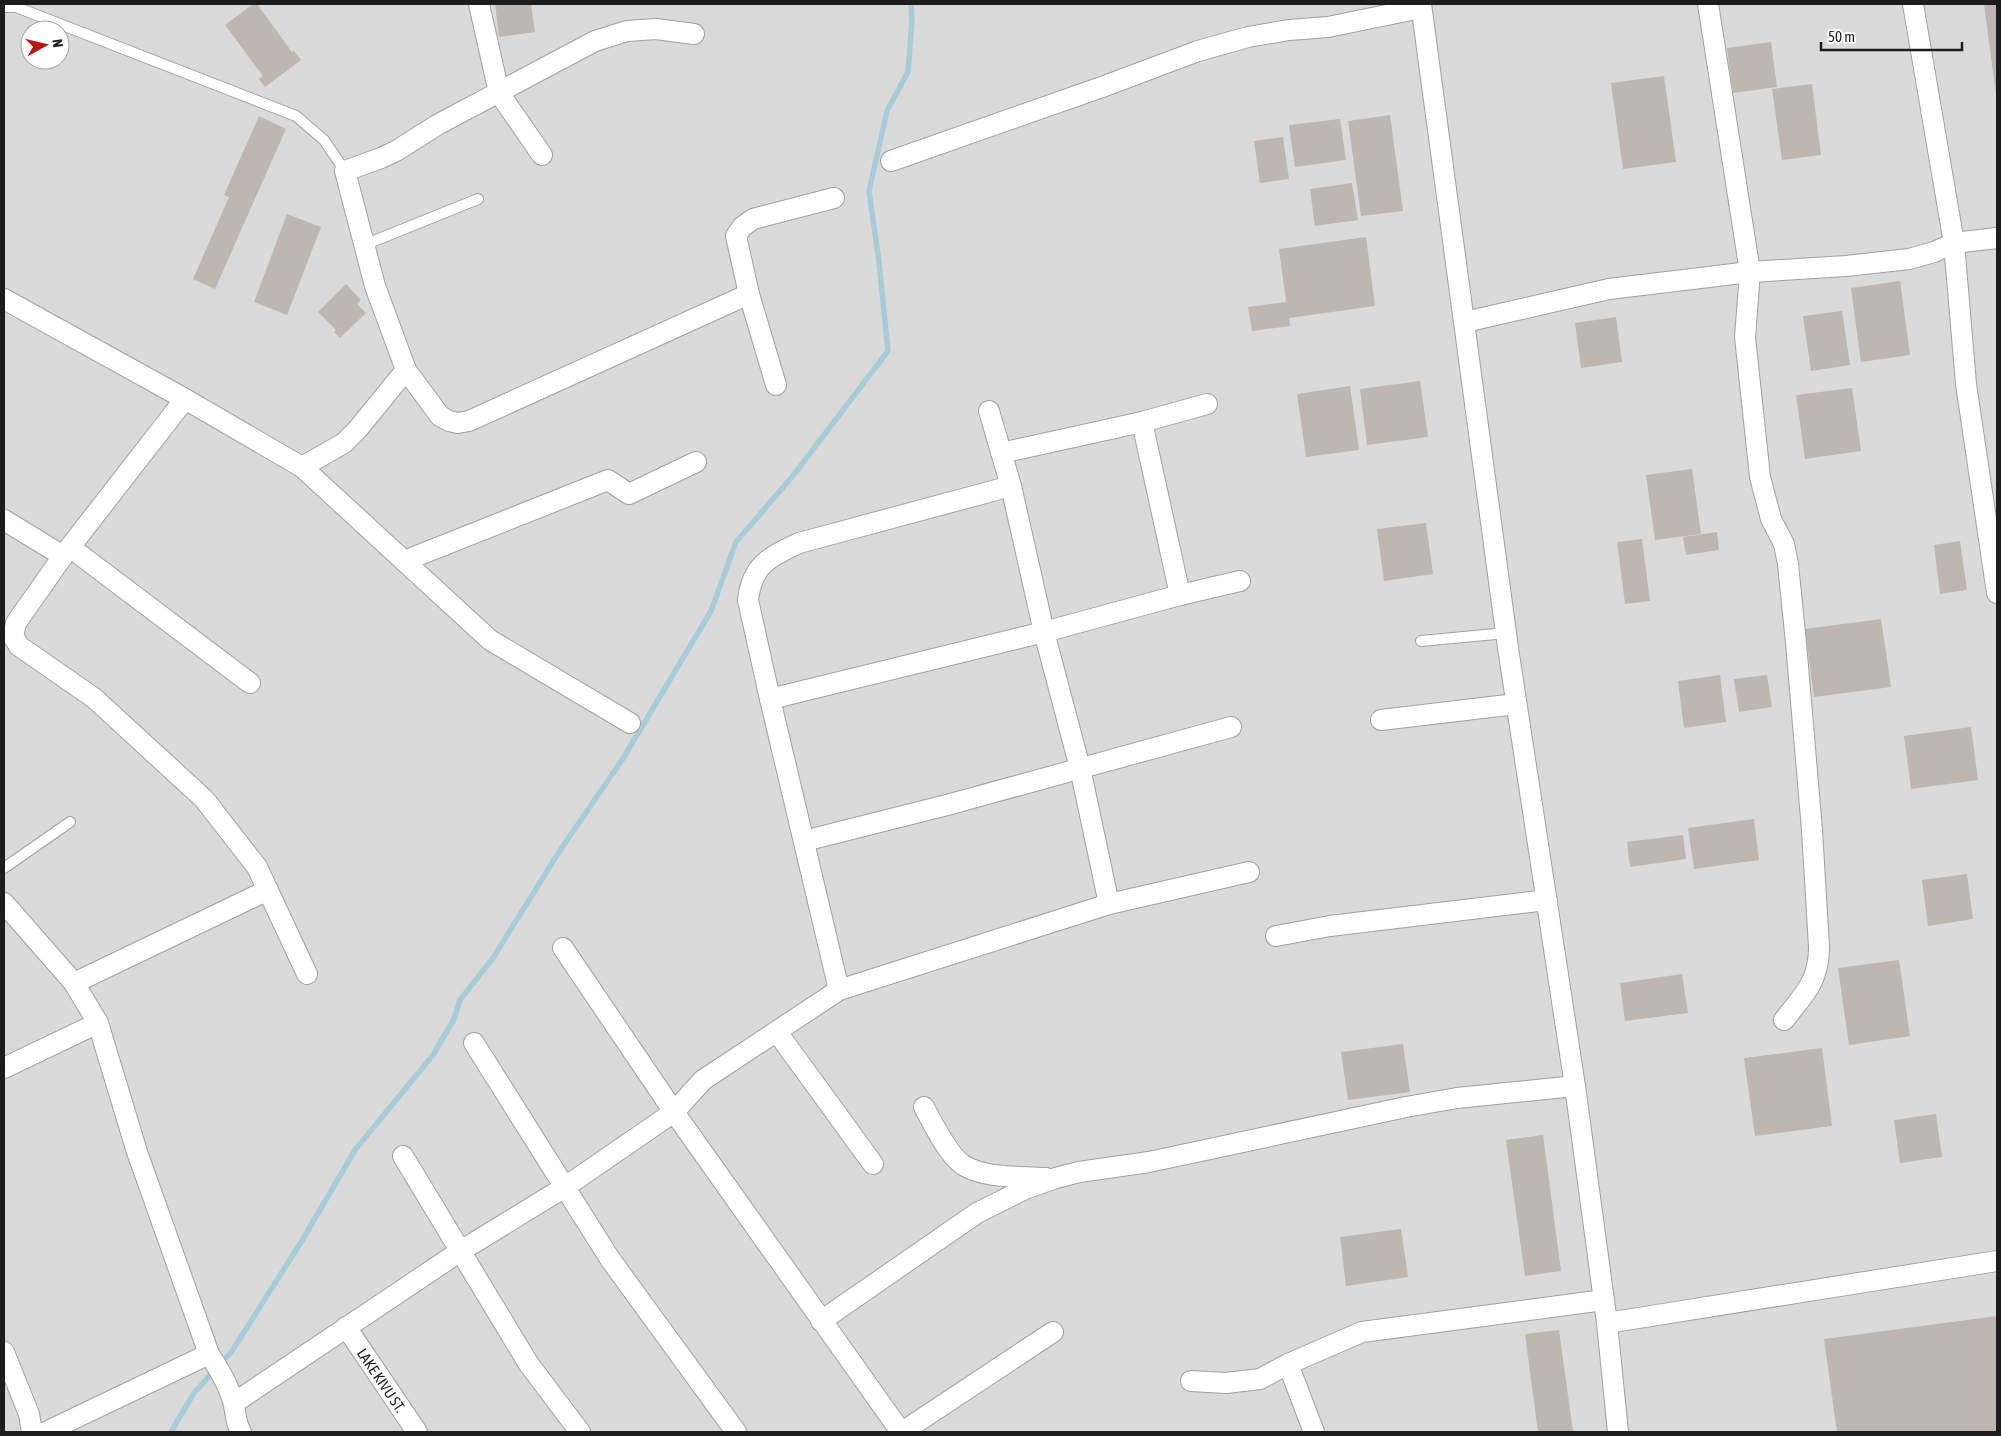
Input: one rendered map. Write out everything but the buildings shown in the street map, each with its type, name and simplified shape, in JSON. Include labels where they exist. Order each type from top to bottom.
[{"type":"street","points":[[479,4],[499,92],[542,155]]},
{"type":"street","points":[[1708,4],[1750,272],[1745,336],[1760,477],[1771,519],[1784,544],[1788,564],[1812,830],[1819,947],[1816,974],[1811,985],[1784,1020]]},
{"type":"street","points":[[1913,4],[1954,243],[1966,384],[1997,592]]},
{"type":"street","points":[[891,161],[1248,36],[1328,27],[1421,6],[1516,704],[1575,1086],[1607,1323],[1618,1432]]},
{"type":"street","points":[[694,34],[656,29],[627,31],[595,41],[437,125],[381,158],[345,171],[375,286],[406,370],[440,416],[449,421],[458,423],[469,421],[749,294]]},
{"type":"street","points":[[776,385],[749,294],[736,236],[742,227],[753,219],[834,198]]},
{"type":"street","points":[[1465,322],[1608,289],[1750,272],[1846,266],[1909,259],[1924,256],[1954,243],[1997,238]]},
{"type":"street","points":[[4,299],[185,398],[302,467],[490,640],[630,723]]},
{"type":"street","points":[[302,467],[344,443],[406,370]]},
{"type":"street","points":[[185,398],[16,622],[13,636],[19,646],[94,698],[204,799],[258,867],[307,974]]},
{"type":"street","points":[[1001,453],[1142,422],[1207,404]]},
{"type":"street","points":[[989,411],[1011,486],[1044,632],[1080,768],[1109,904]]},
{"type":"street","points":[[1142,422],[1180,595]]},
{"type":"street","points":[[404,561],[608,480],[629,494],[696,462]]},
{"type":"street","points":[[840,990],[770,700],[748,600],[750,585],[754,575],[770,557],[799,544],[1011,486]]},
{"type":"street","points":[[4,520],[67,552],[250,684]]},
{"type":"street","points":[[770,700],[1240,581]]},
{"type":"street","points":[[1380,720],[1516,704]]},
{"type":"street","points":[[804,842],[947,805],[1230,727]]},
{"type":"street","points":[[234,1403],[460,1252],[565,1187],[674,1112],[703,1080],[840,990],[1109,904],[1249,872]]},
{"type":"street","points":[[74,983],[268,890]]},
{"type":"street","points":[[1276,936],[1330,926],[1546,900]]},
{"type":"street","points":[[4,903],[74,983],[98,1023],[137,1152],[211,1358],[227,1384],[234,1403],[236,1424],[241,1432]]},
{"type":"street","points":[[563,948],[674,1112],[901,1432],[1053,1332]]},
{"type":"street","points":[[4,1068],[98,1023]]},
{"type":"street","points":[[777,1032],[873,1164]]},
{"type":"street","points":[[474,1043],[610,1259],[736,1432]]},
{"type":"street","points":[[821,1321],[978,1213],[1025,1188],[1056,1178],[1079,1172],[1169,1158],[1406,1106],[1457,1098],[1575,1086]]},
{"type":"street","points":[[924,1107],[942,1139],[961,1164],[983,1173],[1056,1178]]},
{"type":"street","points":[[403,1156],[528,1363],[580,1432]]},
{"type":"street","points":[[1607,1323],[1997,1261]]},
{"type":"street","points":[[1191,1381],[1226,1383],[1260,1378],[1362,1332],[1604,1300]]},
{"type":"street","name":"LAKE KIVU ST.","points":[[346,1327],[417,1432]]},
{"type":"street","points":[[4,1352],[29,1414],[32,1432]]},
{"type":"street","points":[[46,1432],[211,1358]]},
{"type":"street","points":[[1288,1364],[1314,1432]]},
{"type":"lane","points":[[4,7],[16,7],[296,116],[324,140],[345,171]]},
{"type":"lane","points":[[364,245],[478,199]]},
{"type":"lane","points":[[1421,641],[1506,633]]},
{"type":"lane","points":[[4,868],[70,822]]},
{"type":"shaded area","points":[[4,4],[1997,4],[1997,1432],[4,1432]]},
{"type":"waterway","points":[[171,1432],[194,1393],[232,1351],[303,1239],[355,1150],[433,1055],[454,1019],[460,1000],[493,958],[559,852],[624,757],[711,611],[736,542],[792,477],[888,351],[879,262],[869,191],[887,111],[908,72],[912,20],[911,4]]}]
